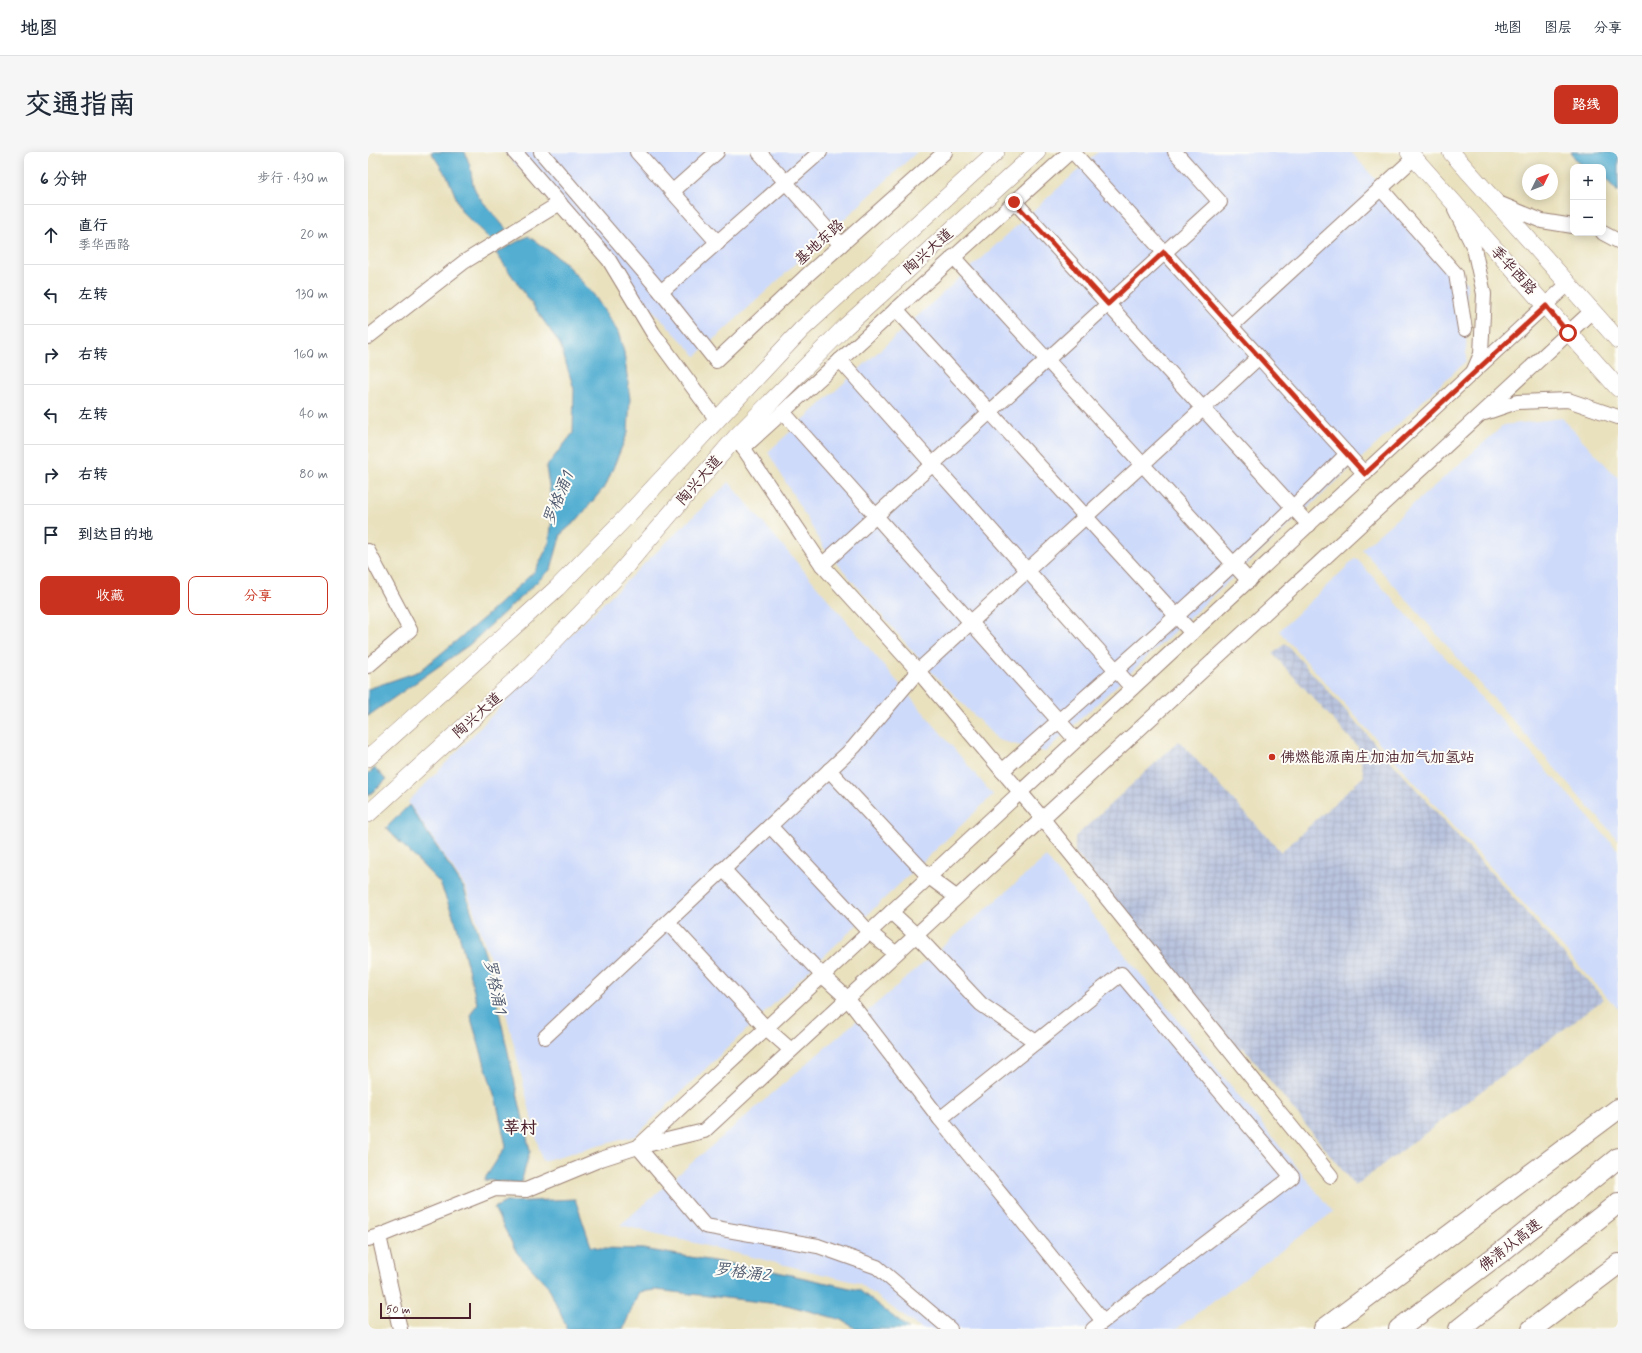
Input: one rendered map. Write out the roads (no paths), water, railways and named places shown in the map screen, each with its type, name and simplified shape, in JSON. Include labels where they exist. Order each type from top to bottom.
[{"type":"highway","points":[[1324,1329],[1618,1109]]},
{"type":"highway","name":"佛清从高速","points":[[1399,1329],[1504,1250],[1611,1164]]},
{"type":"highway","points":[[1459,1329],[1618,1203]]},
{"type":"highway","points":[[1532,1329],[1618,1264]]},
{"type":"main road","name":"陶兴大道","points":[[368,758],[558,588],[802,329],[996,152]]},
{"type":"main road","name":"陶兴大道","points":[[368,814],[530,665],[619,574],[845,327],[1037,152]]},
{"type":"main road","name":"季华西路","points":[[1452,152],[1618,340]]},
{"type":"main road","name":"季华西路","points":[[1412,155],[1618,388]]},
{"type":"street","points":[[515,152],[609,260],[653,333],[717,420]]},
{"type":"street","points":[[541,152],[661,292],[820,152]]},
{"type":"street","points":[[637,152],[718,242]]},
{"type":"street","points":[[672,192],[717,152]]},
{"type":"street","points":[[759,152],[841,245]]},
{"type":"street","name":"基地东路","points":[[661,292],[716,361],[841,245],[945,152]]},
{"type":"street","points":[[1331,1176],[1042,818],[1019,793],[918,672],[822,564],[740,442],[783,412],[1014,202],[1072,152],[1365,474]]},
{"type":"street","points":[[822,564],[1220,202],[1175,152]]},
{"type":"street","points":[[1231,326],[1381,189],[1412,155]]},
{"type":"street","points":[[1381,189],[1456,274],[1465,329]]},
{"type":"street","points":[[1449,197],[1474,248],[1484,294],[1481,354],[1472,374]]},
{"type":"street","points":[[1014,202],[1309,525]]},
{"type":"street","points":[[368,337],[464,262],[560,203]]},
{"type":"street","points":[[1498,203],[1542,221],[1570,226]]},
{"type":"street","points":[[1606,234],[1618,240]]},
{"type":"street","points":[[953,257],[1249,581]]},
{"type":"street","points":[[638,1147],[1568,284]]},
{"type":"street","points":[[896,309],[1192,633]]},
{"type":"street","points":[[400,1329],[373,1237],[495,1189],[526,1190],[602,1159],[638,1147],[704,1131],[846,998],[1592,311]]},
{"type":"street","points":[[545,1037],[854,747],[918,672],[1259,357]]},
{"type":"street","points":[[840,360],[1132,688]]},
{"type":"street","points":[[1479,415],[1518,402],[1568,400],[1618,417]]},
{"type":"street","points":[[783,412],[1076,740]]},
{"type":"street","points":[[1002,771],[1116,671],[1234,564],[1294,508],[1347,454]]},
{"type":"street","points":[[368,551],[410,630],[368,665]]},
{"type":"street","points":[[829,770],[929,877],[956,897]]},
{"type":"street","points":[[770,826],[869,932],[895,953]]},
{"type":"street","points":[[724,869],[823,976],[846,998],[940,1118],[1098,1325],[1292,1177],[1121,974],[940,1118]]},
{"type":"street","points":[[891,912],[916,935],[981,1004],[1036,1042]]},
{"type":"street","points":[[668,922],[766,1028],[791,1050]]},
{"type":"street","points":[[638,1147],[705,1226],[818,1246],[877,1267],[950,1329]]},
{"type":"water","points":[[431,152],[465,152],[470,166],[473,185],[478,196],[507,230],[492,241],[462,212],[448,178]]},
{"type":"water","points":[[1571,152],[1618,152],[1618,192],[1606,179],[1606,164],[1581,164]]},
{"type":"water","name":"罗格涌1","points":[[528,236],[563,261],[594,295],[618,332],[624,352],[630,399],[628,432],[606,485],[577,520],[561,534],[551,569],[469,645],[368,716],[368,689],[420,671],[485,617],[535,571],[549,544],[553,510],[546,467],[573,433],[574,389],[560,344],[496,253]]},
{"type":"water","points":[[375,768],[386,780],[368,796],[368,774]]},
{"type":"water","points":[[409,805],[464,888],[489,967],[530,1151],[521,1183],[484,1180],[506,1146],[497,1104],[472,1022],[471,1014],[477,1003],[457,926],[440,883],[386,828]]},
{"type":"water","name":"罗格涌2","points":[[575,1199],[591,1246],[600,1248],[643,1249],[773,1271],[859,1290],[909,1329],[856,1329],[842,1320],[787,1305],[656,1290],[639,1292],[623,1329],[566,1329],[548,1286],[517,1253],[494,1208],[506,1202]]},
{"type":"place","name":"佛燃能源南庄加油加气加氢站","points":[[1272,757]]},
{"type":"district","name":"莘村","points":[[520,1127]]}]
